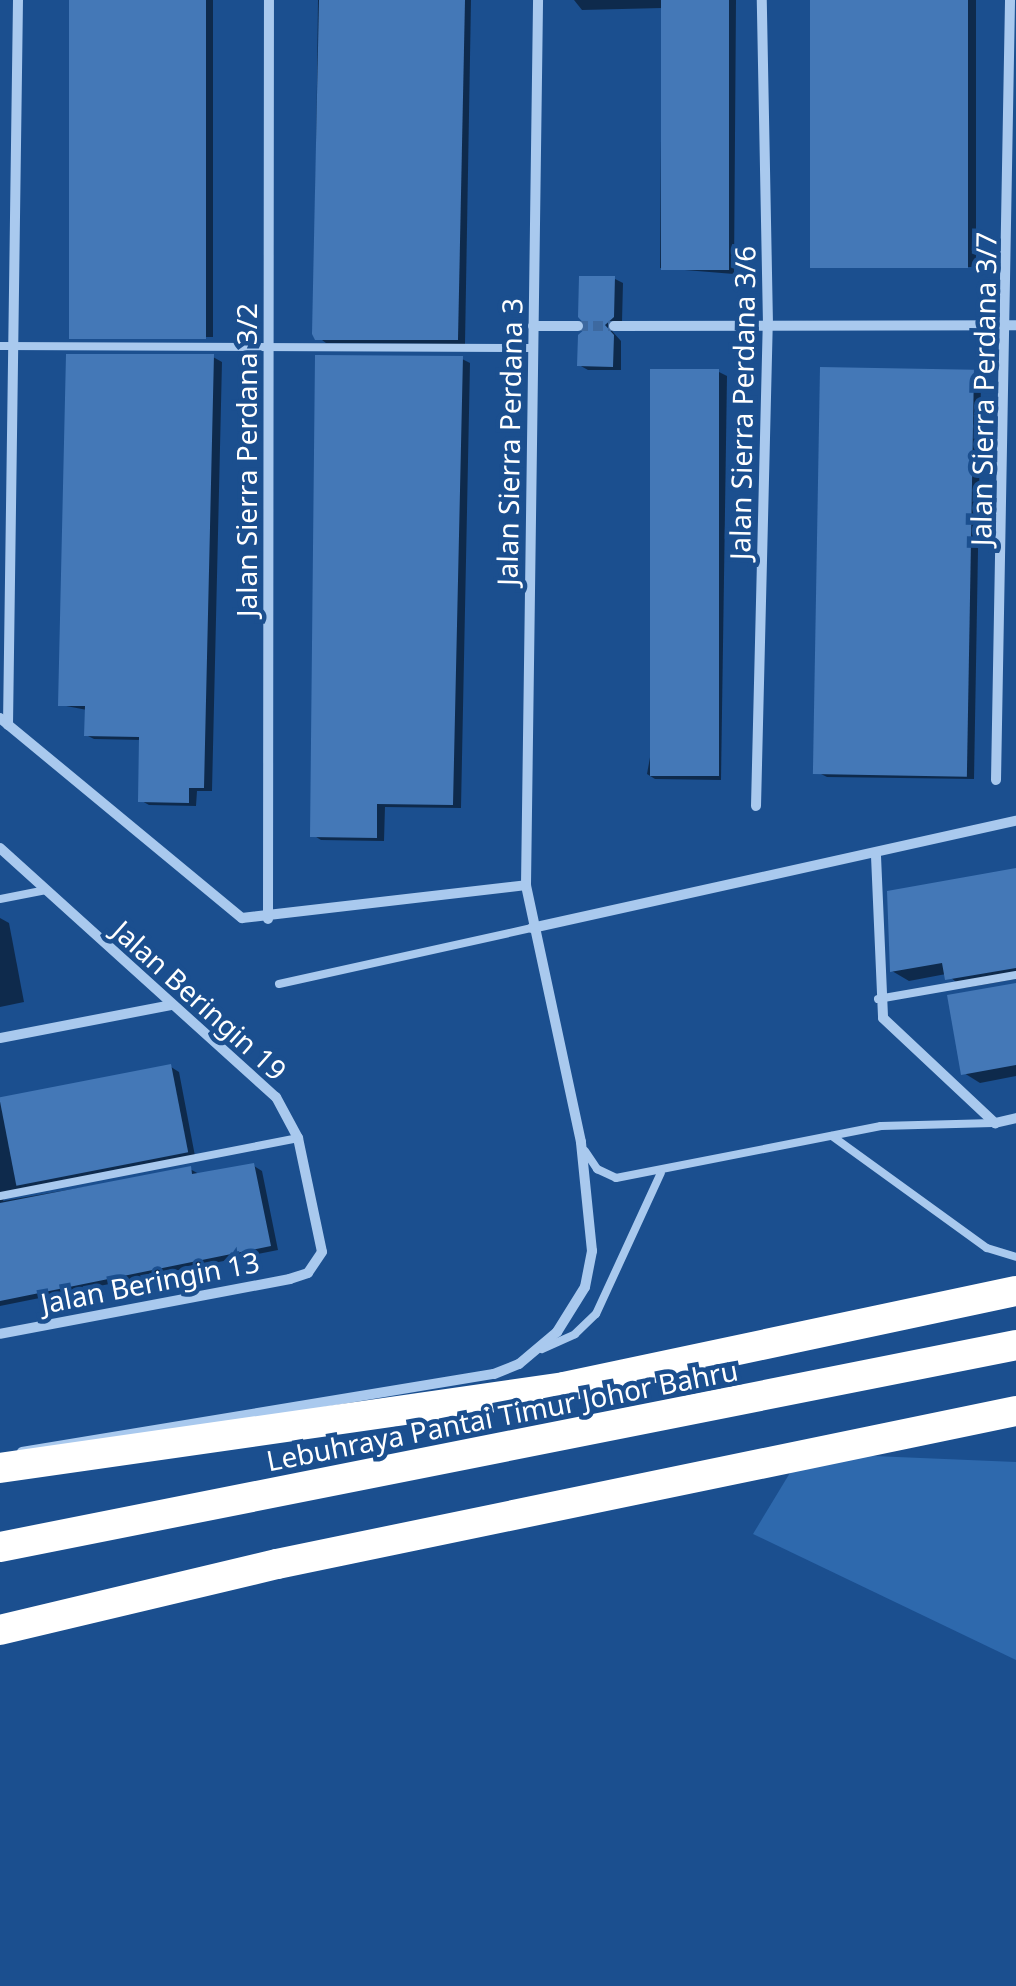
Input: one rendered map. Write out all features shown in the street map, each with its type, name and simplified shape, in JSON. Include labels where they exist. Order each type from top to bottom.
[{"type":"highway","name":"Lebuhraya Pantai Timur Johor Bahru","points":[[0,1468],[564,1386],[1016,1290]]},
{"type":"highway","name":"Lebuhraya Pantai Timur Johor Bahru","points":[[0,1547],[1016,1345]]},
{"type":"highway","points":[[0,1630],[296,1560],[1016,1411]]},
{"type":"street","points":[[18,0],[4,722],[242,918],[268,919],[526,886]]},
{"type":"street","name":"Jalan Sierra Perdana 3/2","points":[[268,919],[269,0]]},
{"type":"street","name":"Jalan Sierra Perdana 3","points":[[0,1459],[47,1443],[340,1403],[494,1374],[538,1350],[574,1310],[590,1266],[580,1142],[526,886],[538,0]]},
{"type":"street","name":"Jalan Sierra Perdana 3/6","points":[[756,806],[768,325],[762,0]]},
{"type":"street","name":"Jalan Sierra Perdana 3/7","points":[[996,780],[1012,325],[1010,0]]},
{"type":"street","points":[[614,326],[1012,325]]},
{"type":"street","points":[[533,326],[578,326]]},
{"type":"street","points":[[532,928],[876,856],[1016,821]]},
{"type":"street","name":"Jalan Beringin 19","points":[[0,848],[276,1096],[298,1138],[322,1252],[308,1273]]},
{"type":"street","points":[[876,856],[878,999],[888,1026],[995,1123],[1016,1118]]},
{"type":"street","points":[[0,1038],[171,1005]]},
{"type":"street","name":"Jalan Beringin 13","points":[[0,1334],[308,1273]]},
{"type":"lane","points":[[0,346],[532,348]]},
{"type":"lane","points":[[0,899],[46,890]]},
{"type":"lane","points":[[279,984],[532,928]]},
{"type":"lane","points":[[878,999],[1016,975]]},
{"type":"lane","points":[[580,1142],[604,1174],[660,1174],[881,1126],[995,1123]]},
{"type":"lane","points":[[832,1136],[987,1248],[1016,1257]]},
{"type":"lane","points":[[0,1196],[298,1138]]},
{"type":"lane","points":[[538,1350],[575,1334],[596,1314],[660,1174]]},
{"type":"shaded area","points":[[802,1453],[1016,1462],[1016,1660],[753,1534]]},
{"type":"building","points":[[69,0],[206,0],[206,339],[69,339]]},
{"type":"building","points":[[319,0],[465,0],[458,340],[315,340],[312,334]]},
{"type":"building","points":[[661,0],[729,0],[729,270],[661,270]]},
{"type":"building","points":[[810,0],[968,0],[968,268],[810,268]]},
{"type":"building","points":[[579,276],[615,276],[614,317],[605,325],[614,335],[613,367],[577,366],[578,335],[587,327],[578,317]]},
{"type":"building","points":[[66,354],[214,354],[204,788],[189,788],[189,803],[138,802],[139,737],[84,736],[85,706],[58,706]]},
{"type":"building","points":[[315,355],[463,356],[453,805],[377,804],[377,838],[310,837]]},
{"type":"building","points":[[820,367],[974,370],[967,777],[813,774]]},
{"type":"building","points":[[650,369],[719,369],[719,776],[650,776]]},
{"type":"building","points":[[1016,868],[1016,968],[945,980],[942,963],[890,972],[887,891]]},
{"type":"building","points":[[1016,983],[1016,1065],[961,1075],[947,995]]},
{"type":"building","points":[[171,1064],[188,1152],[16,1186],[0,1097]]},
{"type":"building","points":[[254,1163],[271,1246],[0,1301],[0,1203],[191,1166],[192,1174]]},
{"type":"tunnel","points":[[578,326],[614,326]]}]
